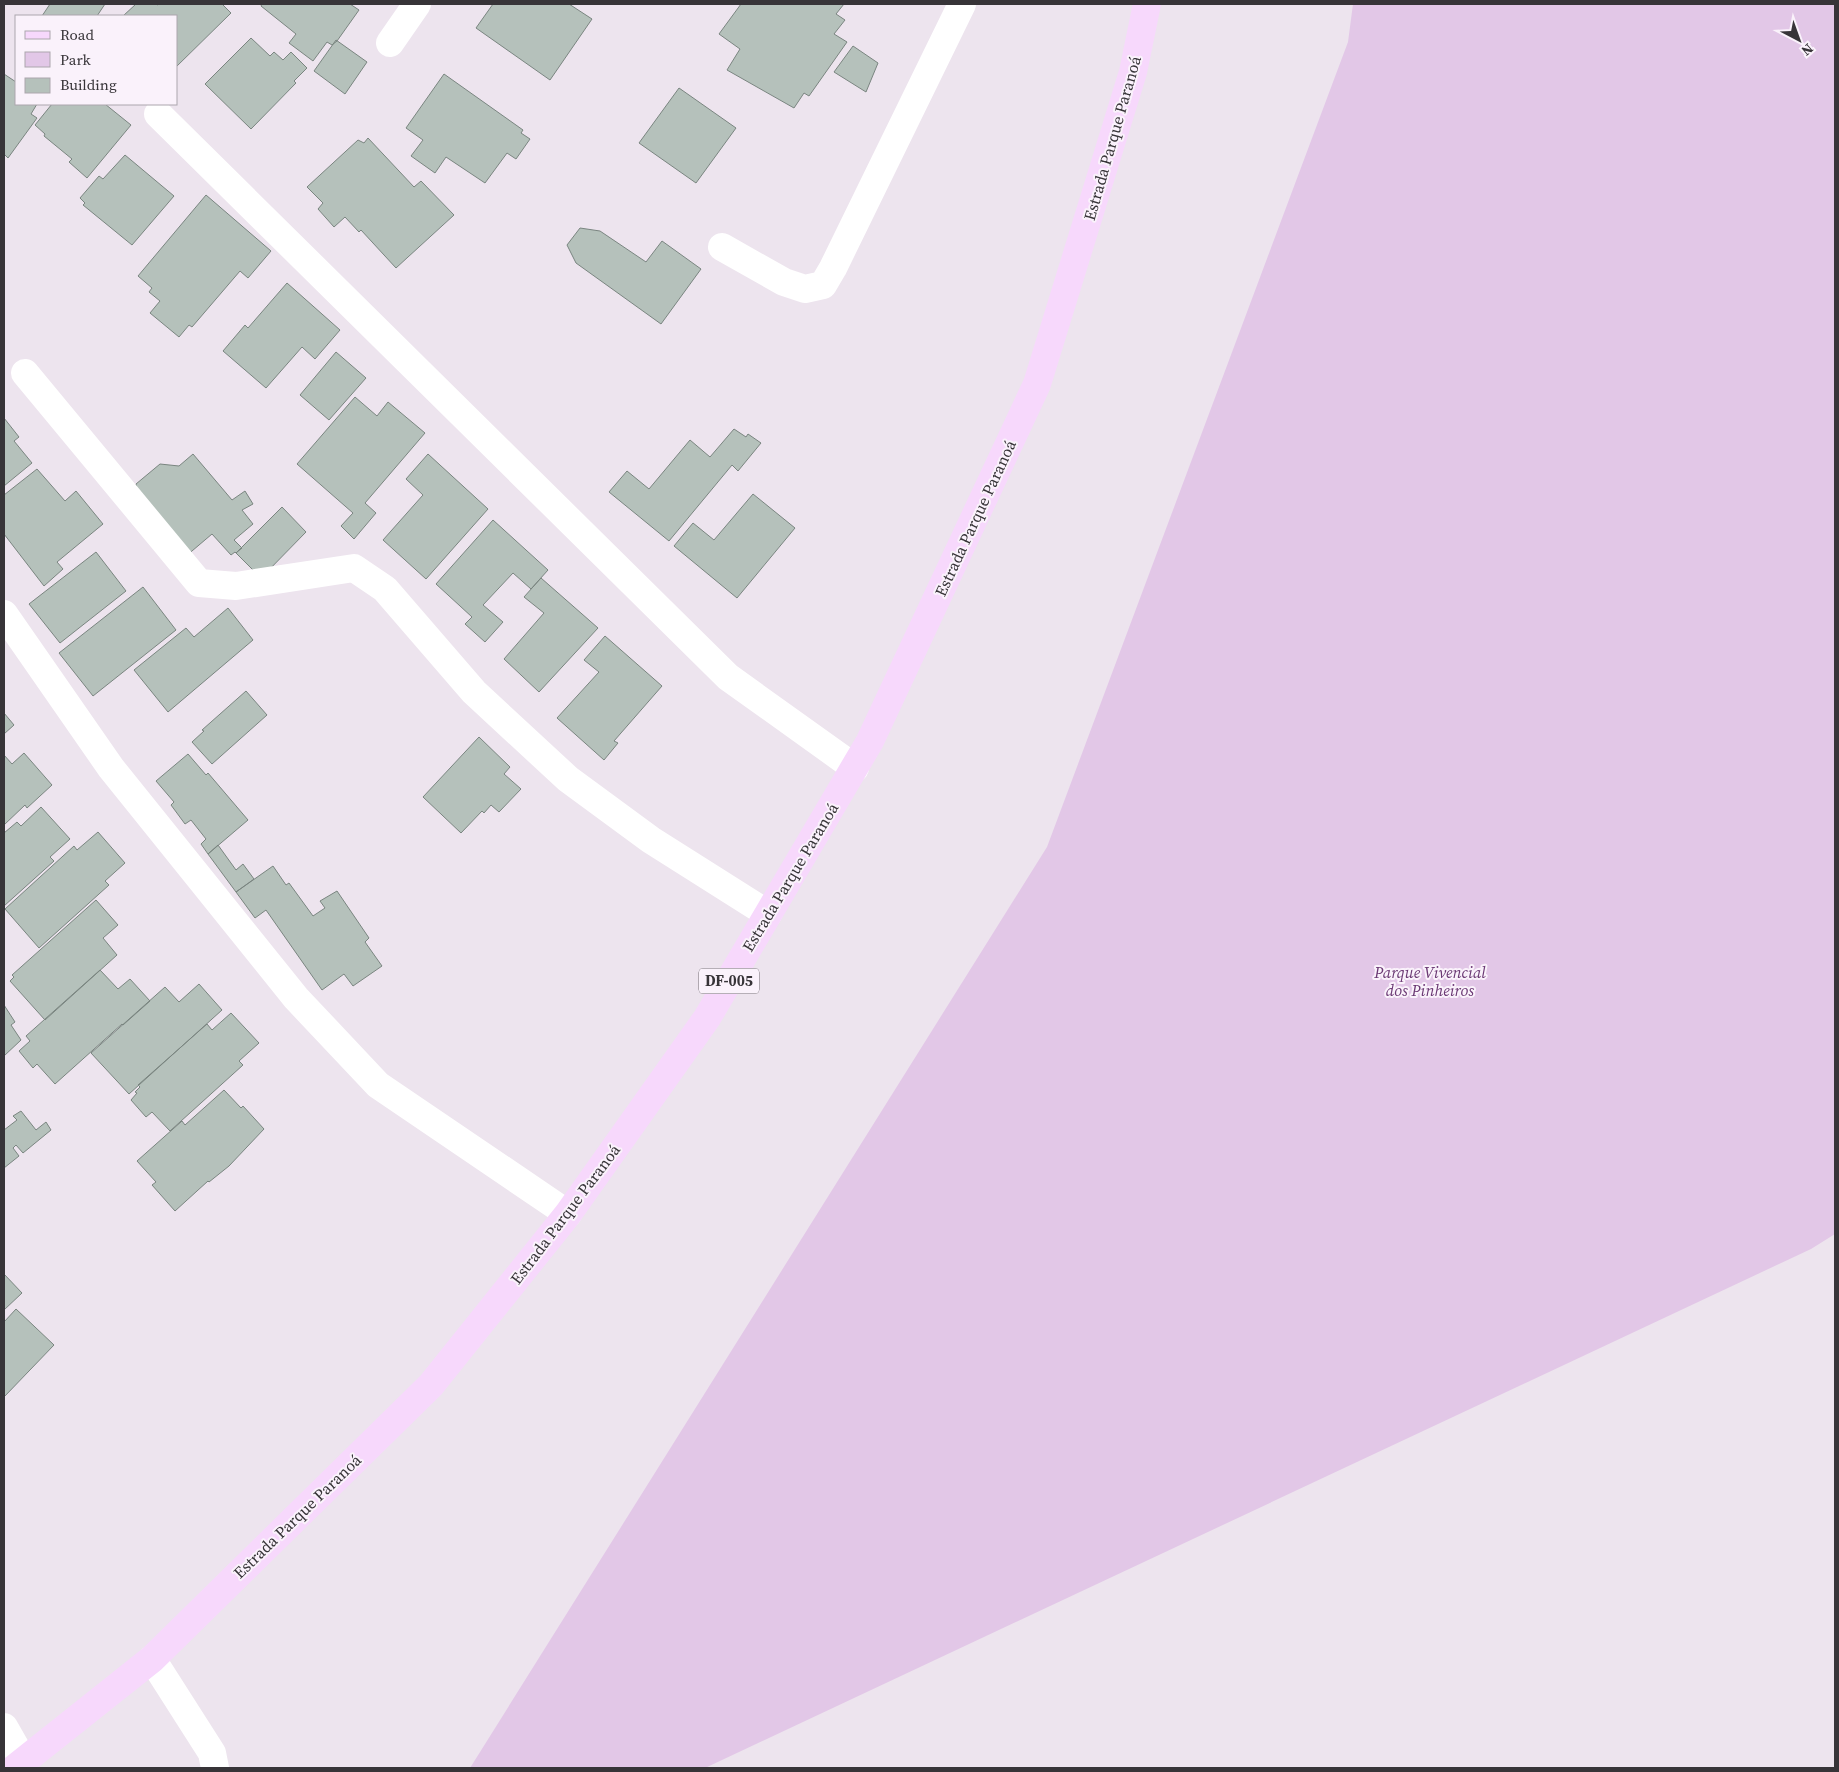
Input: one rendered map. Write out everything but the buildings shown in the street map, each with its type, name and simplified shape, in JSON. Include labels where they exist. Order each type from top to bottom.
[{"type":"main road","name":"Estrada Parque Paranoá","points":[[20,1765],[152,1659],[431,1385],[568,1214],[707,1018],[870,741],[1037,384],[1133,72],[1147,4]]},
{"type":"street","points":[[390,43],[417,4]]},
{"type":"street","points":[[722,247],[784,282],[805,289],[823,285],[962,4]]},
{"type":"street","points":[[158,114],[728,677],[855,768]]},
{"type":"street","points":[[25,373],[199,583],[236,586],[354,568],[385,589],[474,692],[568,779],[651,840],[768,914]]},
{"type":"street","points":[[4,614],[111,768],[296,998],[378,1085],[568,1214]]},
{"type":"street","points":[[152,1659],[212,1753],[215,1768]]},
{"type":"street","points":[[4,1727],[20,1765]]},
{"type":"green space","name":"Parque Vivencial dos Pinheiros","points":[[1353,4],[1835,4],[1835,1234],[1811,1249],[705,1768],[470,1768],[1047,847],[1348,42]]}]
